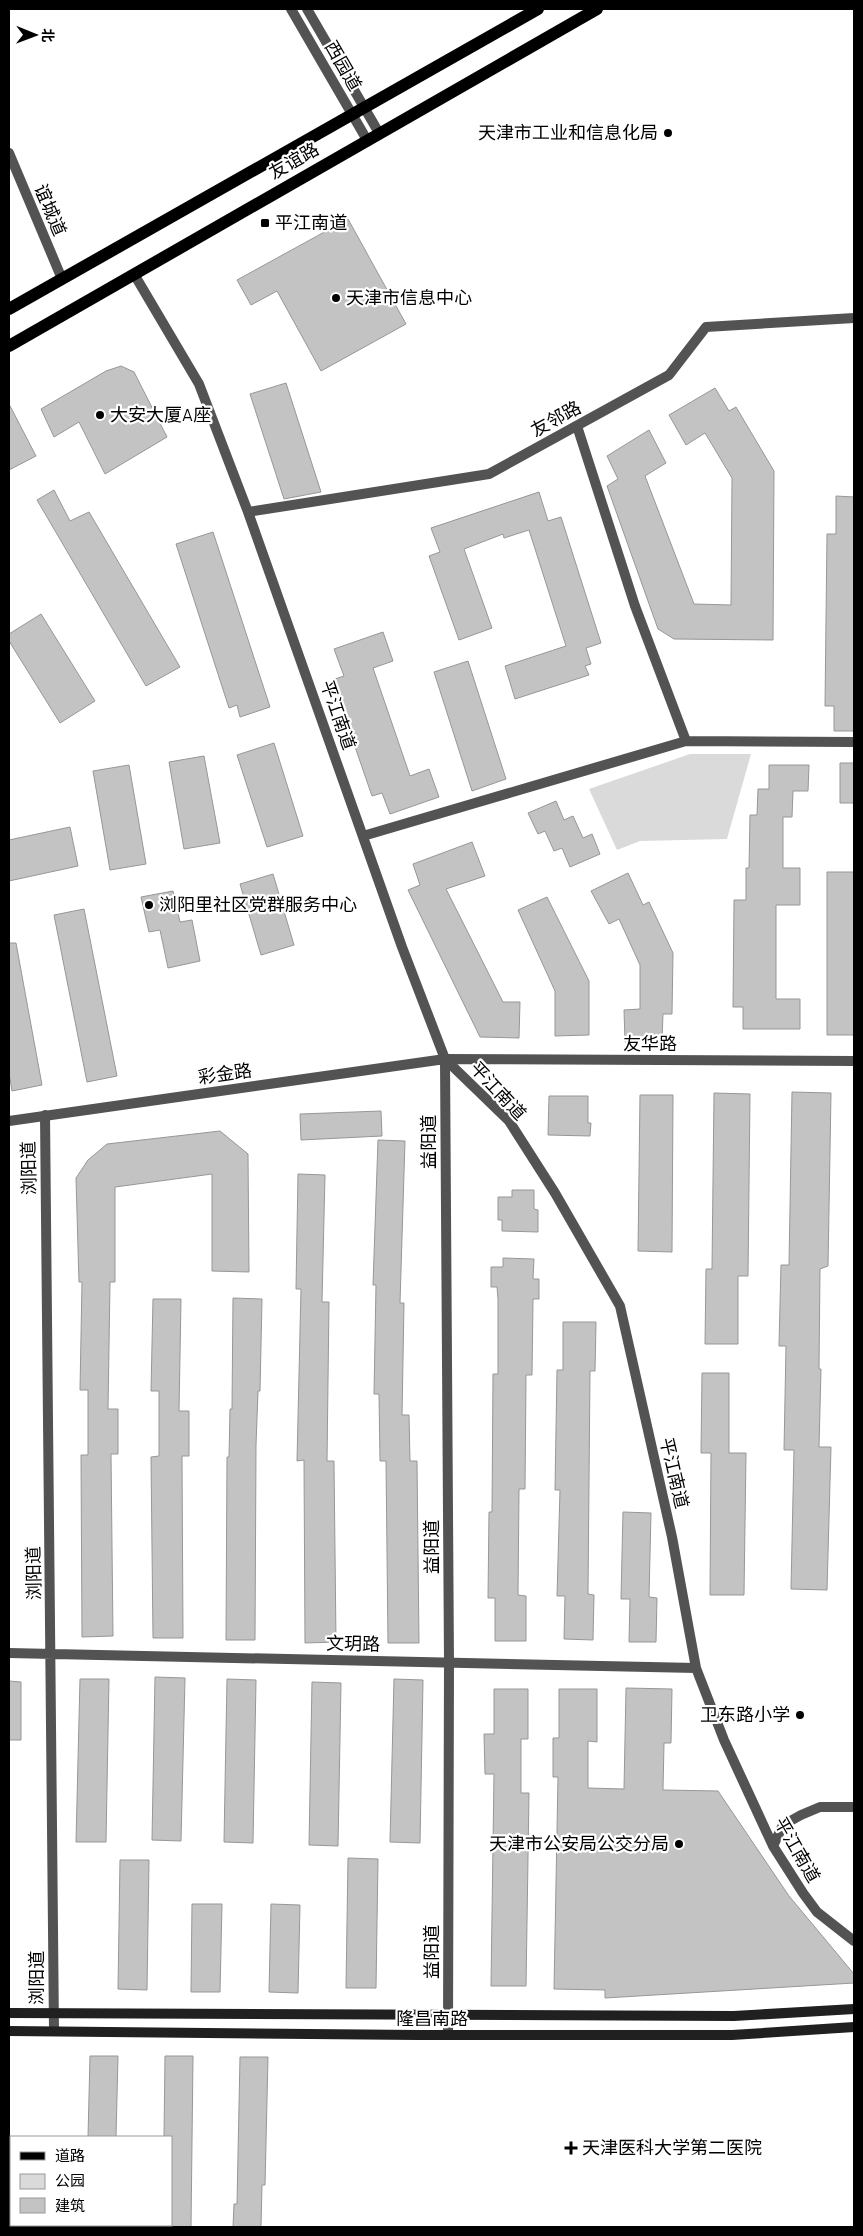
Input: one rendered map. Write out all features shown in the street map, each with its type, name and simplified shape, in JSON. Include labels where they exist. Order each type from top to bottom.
[{"type":"main road","name":"友谊路","points":[[9,309],[538,9]]},
{"type":"main road","name":"友谊路","points":[[9,346],[597,9]]},
{"type":"main road","name":"隆昌南路","points":[[9,2012],[448,2016],[734,2016],[854,2009]]},
{"type":"main road","name":"隆昌南路","points":[[9,2031],[448,2035],[732,2035],[854,2027]]},
{"type":"street","name":"西园道","points":[[291,9],[367,140]]},
{"type":"street","name":"西园道","points":[[307,9],[379,133]]},
{"type":"street","name":"谊城道","points":[[9,153],[62,279]]},
{"type":"street","name":"平江南道","points":[[134,274],[199,384],[248,512],[402,947],[445,1059],[509,1121],[560,1201],[620,1306],[672,1537],[696,1668],[724,1740],[773,1846],[803,1893],[817,1912],[854,1941]]},
{"type":"street","name":"友邻路","points":[[248,512],[489,474],[669,375],[706,327],[854,318]]},
{"type":"street","points":[[577,426],[635,606],[686,741]]},
{"type":"street","points":[[363,836],[686,741],[854,742]]},
{"type":"street","name":"友华路","points":[[445,1059],[854,1061]]},
{"type":"street","name":"彩金路","points":[[9,1121],[445,1059]]},
{"type":"street","name":"益阳道","points":[[445,1059],[449,1662],[448,2035]]},
{"type":"street","name":"浏阳道","points":[[45,1115],[54,2031]]},
{"type":"street","name":"文玥路","points":[[9,1653],[696,1668]]},
{"type":"street","points":[[773,1846],[783,1825],[801,1815],[820,1807],[854,1806]]},
{"type":"green space","points":[[690,754],[751,754],[727,839],[640,841],[617,850],[589,789]]},
{"type":"building","name":"天津市信息中心","points":[[348,219],[406,324],[321,371],[277,291],[251,305],[237,280]]},
{"type":"building","name":"大安大厦A座","points":[[121,366],[134,372],[167,437],[105,474],[79,422],[54,437],[41,409],[106,371]]},
{"type":"building","points":[[286,383],[321,492],[284,499],[250,394]]},
{"type":"building","points":[[715,388],[729,411],[736,407],[774,471],[773,640],[674,639],[658,629],[607,486],[618,479],[607,456],[649,430],[666,463],[645,476],[694,604],[731,605],[732,478],[705,433],[686,445],[669,415]]},
{"type":"building","points":[[9,404],[36,456],[9,470]]},
{"type":"building","points":[[54,490],[70,521],[89,512],[180,667],[146,686],[37,500]]},
{"type":"building","points":[[539,492],[548,521],[561,517],[601,643],[586,648],[591,664],[585,666],[589,675],[515,699],[505,666],[566,646],[529,530],[504,538],[503,534],[464,549],[492,628],[459,640],[429,556],[440,552],[431,528]]},
{"type":"building","points":[[836,496],[854,497],[854,731],[834,731],[834,706],[825,706],[827,534],[836,534]]},
{"type":"building","points":[[213,532],[270,707],[240,717],[237,705],[229,708],[176,544]]},
{"type":"building","points":[[41,614],[95,701],[60,723],[9,641],[9,634]]},
{"type":"building","points":[[383,632],[393,661],[373,668],[410,776],[429,769],[439,797],[390,814],[382,793],[372,796],[332,680],[344,676],[334,649]]},
{"type":"building","points":[[468,661],[506,779],[472,791],[434,672]]},
{"type":"building","points":[[274,743],[303,836],[267,847],[237,755]]},
{"type":"building","points":[[204,756],[220,843],[184,849],[169,762]]},
{"type":"building","points":[[840,763],[854,763],[854,803],[840,803]]},
{"type":"building","points":[[129,765],[146,864],[110,870],[93,771]]},
{"type":"building","points":[[769,765],[809,765],[808,791],[793,791],[792,817],[783,817],[783,868],[800,868],[800,905],[776,905],[776,999],[800,999],[800,1029],[743,1029],[743,1007],[733,1007],[734,900],[746,900],[746,868],[749,868],[750,815],[757,815],[758,789],[769,789]]},
{"type":"building","points":[[556,801],[564,820],[573,816],[583,838],[592,834],[600,854],[570,867],[562,848],[554,851],[545,831],[538,834],[528,813]]},
{"type":"building","points":[[70,827],[78,866],[9,881],[9,840]]},
{"type":"building","points":[[472,842],[485,876],[446,889],[503,1002],[520,1002],[519,1038],[480,1037],[408,890],[420,885],[413,864]]},
{"type":"building","points":[[827,872],[854,872],[854,1035],[827,1035]]},
{"type":"building","points":[[628,873],[643,905],[649,902],[673,953],[672,1014],[663,1014],[662,1040],[625,1042],[624,1010],[640,1009],[640,965],[619,919],[609,924],[591,891]]},
{"type":"building","points":[[273,874],[294,945],[261,955],[240,884]]},
{"type":"building","points":[[173,891],[180,922],[192,920],[200,961],[168,968],[160,930],[149,932],[141,897]]},
{"type":"building","points":[[547,897],[589,981],[589,1035],[555,1036],[555,991],[518,910]]},
{"type":"building","points":[[84,909],[117,1076],[87,1082],[54,915]]},
{"type":"building","points":[[9,943],[16,943],[42,1085],[12,1091],[9,1073]]},
{"type":"building","points":[[792,1092],[831,1093],[828,1266],[820,1269],[819,1369],[821,1369],[819,1447],[831,1447],[827,1590],[791,1589],[794,1450],[784,1450],[786,1346],[779,1346],[781,1265],[789,1265]]},
{"type":"building","points":[[714,1093],[750,1094],[748,1276],[738,1276],[738,1344],[705,1344],[706,1269],[712,1269]]},
{"type":"building","points":[[640,1095],[673,1095],[672,1252],[638,1251]]},
{"type":"building","points":[[549,1096],[588,1096],[588,1123],[591,1123],[590,1136],[548,1135]]},
{"type":"building","points":[[381,1111],[382,1136],[301,1140],[300,1114]]},
{"type":"building","points":[[220,1131],[248,1154],[249,1272],[212,1271],[212,1174],[115,1187],[115,1282],[110,1282],[108,1409],[118,1409],[118,1454],[111,1454],[113,1636],[82,1637],[81,1455],[88,1455],[88,1390],[80,1390],[82,1282],[79,1282],[76,1178],[88,1160],[107,1144]]},
{"type":"building","points":[[378,1140],[405,1141],[400,1303],[404,1303],[402,1415],[409,1415],[410,1461],[417,1461],[419,1643],[388,1643],[386,1461],[380,1461],[379,1394],[374,1394],[376,1285],[373,1285]]},
{"type":"building","points":[[298,1174],[325,1175],[322,1302],[329,1302],[327,1461],[334,1461],[336,1642],[305,1643],[304,1460],[297,1461],[301,1289],[296,1289]]},
{"type":"building","points":[[512,1190],[534,1190],[534,1209],[538,1210],[538,1232],[502,1231],[502,1220],[498,1220],[498,1197],[512,1197]]},
{"type":"building","points":[[503,1258],[534,1259],[533,1279],[539,1279],[539,1299],[533,1299],[532,1375],[526,1375],[525,1489],[519,1489],[518,1595],[526,1596],[526,1641],[495,1641],[495,1598],[488,1598],[489,1512],[492,1512],[493,1374],[498,1374],[498,1299],[497,1287],[491,1287],[491,1267],[503,1267]]},
{"type":"building","points":[[233,1298],[262,1299],[260,1391],[258,1391],[256,1445],[255,1640],[226,1640],[227,1457],[229,1457],[230,1409],[232,1409]]},
{"type":"building","points":[[153,1299],[181,1299],[179,1411],[189,1411],[189,1456],[182,1456],[183,1638],[153,1638],[151,1457],[159,1456],[159,1391],[151,1391]]},
{"type":"building","points":[[563,1322],[596,1322],[595,1371],[590,1371],[588,1594],[594,1595],[593,1640],[564,1639],[565,1596],[557,1596],[560,1490],[555,1490],[557,1370],[563,1370]]},
{"type":"building","points":[[702,1373],[729,1373],[729,1453],[746,1453],[744,1595],[710,1595],[711,1453],[701,1453]]},
{"type":"building","points":[[623,1512],[651,1513],[649,1597],[657,1598],[656,1642],[629,1642],[630,1599],[621,1599]]},
{"type":"building","points":[[155,1677],[185,1678],[181,1841],[152,1840]]},
{"type":"building","points":[[80,1679],[109,1679],[106,1842],[76,1842]]},
{"type":"building","points":[[227,1679],[256,1680],[253,1843],[224,1842]]},
{"type":"building","points":[[394,1679],[423,1680],[420,1843],[390,1842]]},
{"type":"building","points":[[9,1681],[21,1682],[21,1740],[9,1740]]},
{"type":"building","points":[[312,1682],[341,1683],[338,1846],[309,1845]]},
{"type":"building","name":"天津市公安局公交分局","points":[[626,1688],[672,1689],[671,1743],[664,1743],[663,1790],[718,1791],[789,1896],[854,1974],[854,1983],[605,1998],[605,1990],[554,1989],[558,1777],[553,1777],[553,1738],[559,1738],[559,1689],[597,1689],[597,1742],[588,1741],[588,1788],[624,1789]]},
{"type":"building","points":[[494,1689],[528,1689],[528,1739],[521,1739],[521,1793],[529,1793],[526,1986],[491,1986],[494,1774],[485,1774],[484,1734],[494,1734]]},
{"type":"building","points":[[348,1858],[378,1859],[376,1988],[346,1988]]},
{"type":"building","points":[[120,1860],[149,1860],[147,1990],[118,1989]]},
{"type":"building","points":[[192,1904],[222,1904],[220,1992],[191,1992]]},
{"type":"building","points":[[271,1904],[300,1905],[298,1993],[269,1992]]},
{"type":"building","points":[[90,2056],[118,2056],[116,2136],[88,2136]]},
{"type":"building","points":[[165,2056],[193,2056],[191,2227],[171,2227],[172,2136],[164,2136]]},
{"type":"building","points":[[240,2057],[268,2057],[265,2185],[262,2185],[261,2227],[233,2227],[234,2204],[237,2204]]},
{"type":"place","name":"天津市工业和信息化局","points":[[668,133]]},
{"type":"place","name":"平江南道","points":[[265,223]]},
{"type":"place","name":"天津市信息中心","points":[[336,298]]},
{"type":"place","name":"大安大厦A座","points":[[100,415]]},
{"type":"place","name":"浏阳里社区党群服务中心","points":[[149,905]]},
{"type":"place","name":"卫东路小学","points":[[800,1715]]},
{"type":"place","name":"天津市公安局公交分局","points":[[679,1844]]},
{"type":"place","name":"天津医科大学第二医院","points":[[571,2148]]}]
